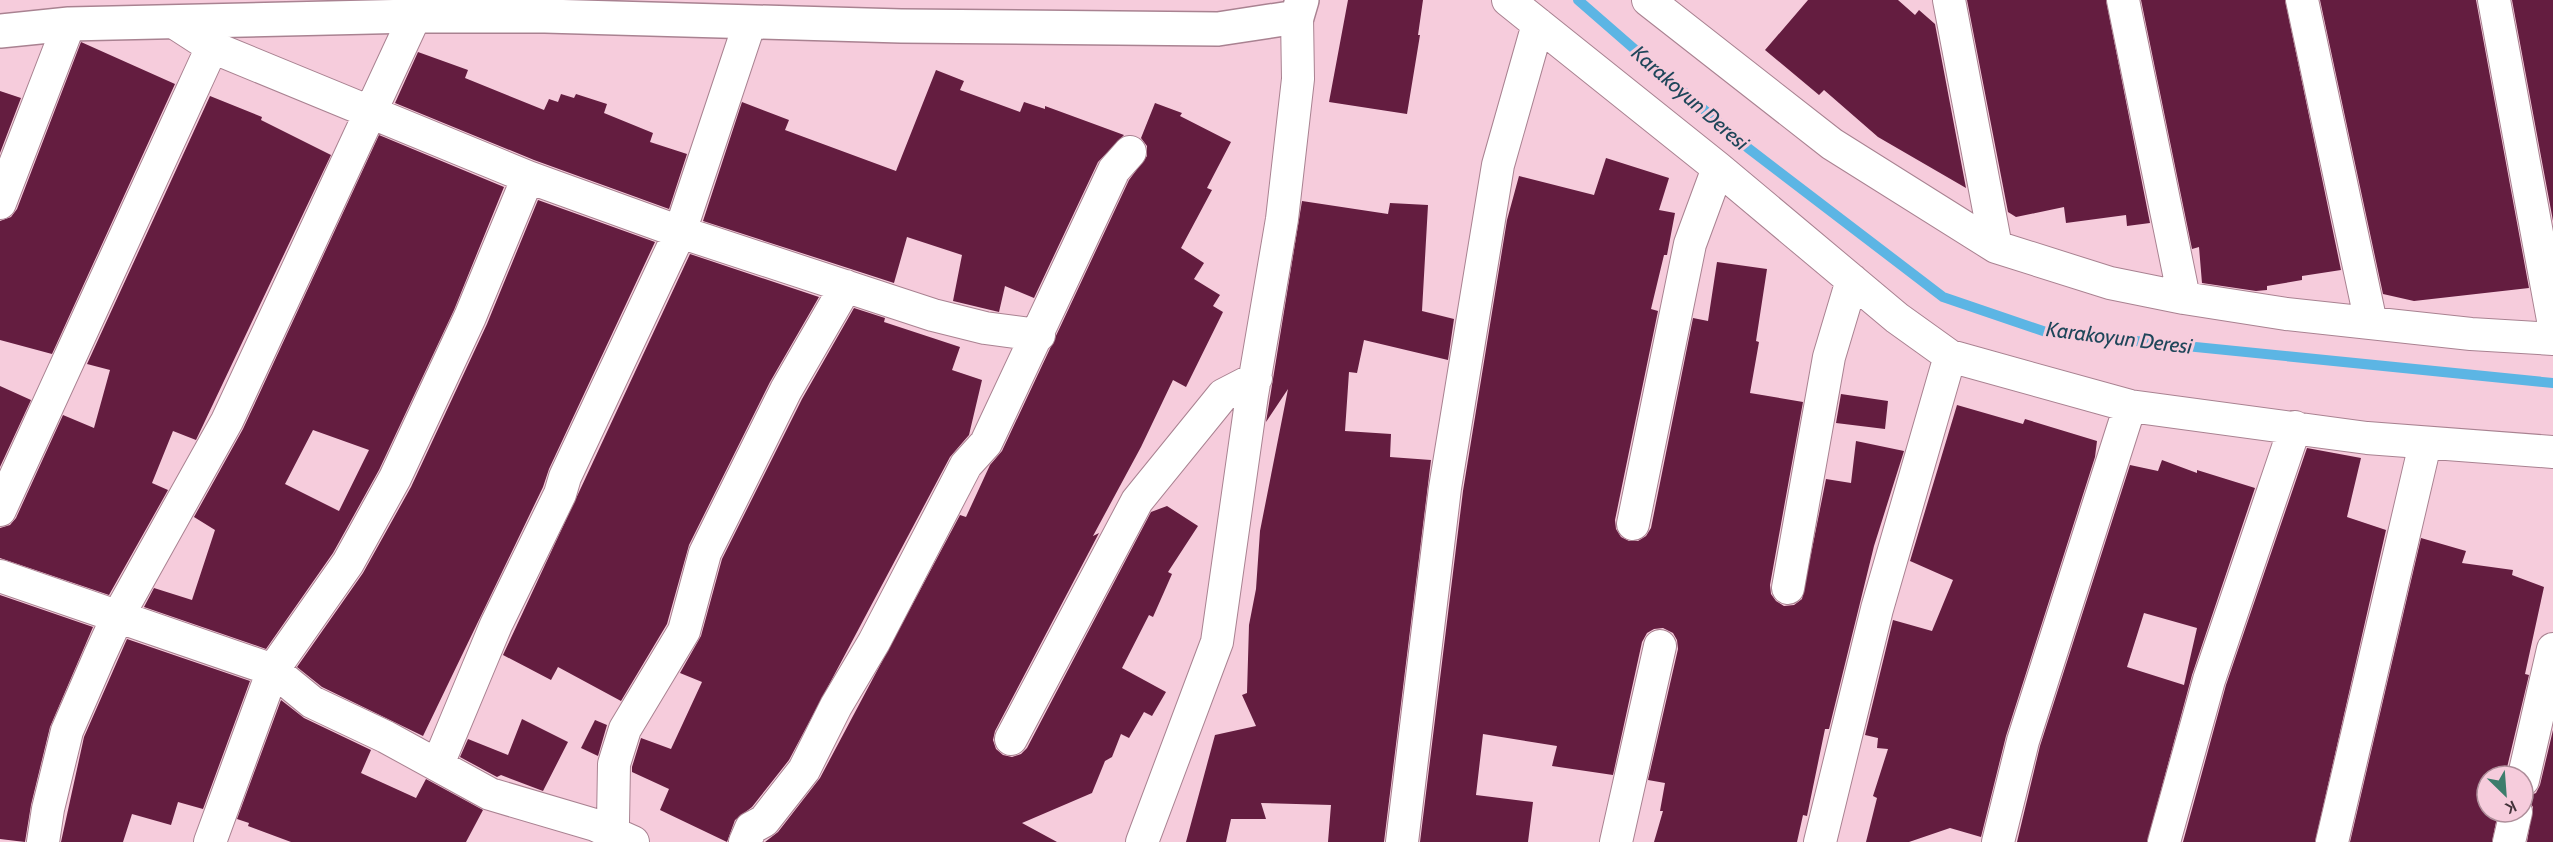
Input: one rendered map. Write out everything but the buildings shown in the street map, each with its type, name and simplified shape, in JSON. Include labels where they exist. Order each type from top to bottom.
[{"type":"main road","points":[[0,31],[69,24],[545,15],[750,22],[1218,30],[1299,9]]},
{"type":"street","points":[[1508,0],[1718,168],[1898,318],[1950,356],[2130,406],[2425,444],[2553,452]]},
{"type":"street","points":[[1648,0],[1832,144],[1996,247],[2110,283],[2184,298],[2371,323],[2553,339]]},
{"type":"street","points":[[1925,0],[1952,10],[1996,247]]},
{"type":"street","points":[[2123,0],[2184,298]]},
{"type":"street","points":[[2302,0],[2371,323]]},
{"type":"street","points":[[2494,0],[2553,320]]},
{"type":"street","points":[[1142,842],[1217,642],[1282,219],[1298,79],[1299,9]]},
{"type":"street","points":[[43,842],[48,808],[67,731],[117,618],[227,422],[415,16]]},
{"type":"street","points":[[438,764],[496,625],[560,494],[565,477],[680,231],[750,22]]},
{"type":"street","points":[[175,23],[212,47],[528,177],[680,231],[933,315],[985,328],[1039,335]]},
{"type":"street","points":[[0,203],[69,24]]},
{"type":"street","points":[[1402,842],[1445,488],[1494,188],[1498,165],[1538,24]]},
{"type":"street","points":[[0,510],[212,47]]},
{"type":"street","points":[[745,842],[751,828],[764,820],[804,770],[966,465],[986,443],[1039,335],[1114,170],[1130,152]]},
{"type":"street","points":[[1633,524],[1690,244],[1718,168]]},
{"type":"street","points":[[210,842],[273,670],[348,563],[395,478],[470,317],[528,177]]},
{"type":"street","points":[[1788,588],[1829,357],[1852,280]]},
{"type":"street","points":[[621,836],[613,822],[614,765],[625,729],[684,632],[705,553],[786,390],[846,286]]},
{"type":"street","points":[[1820,842],[1876,609],[1950,356]]},
{"type":"street","points":[[1011,739],[1137,501],[1223,395],[1256,378]]},
{"type":"street","points":[[1998,842],[2023,741],[2130,406]]},
{"type":"street","points":[[2164,842],[2209,680],[2295,427]]},
{"type":"street","points":[[2332,842],[2425,444]]},
{"type":"street","points":[[0,576],[273,670],[312,702],[438,764],[490,794],[621,836]]},
{"type":"street","points":[[1616,842],[1660,646]]},
{"type":"street","points":[[2527,764],[2553,649]]},
{"type":"street","points":[[2509,842],[2513,824]]},
{"type":"waterway","name":"Karakoyun Deresi","points":[[1578,0],[1748,148],[1943,297],[2046,332],[2553,383]]}]
